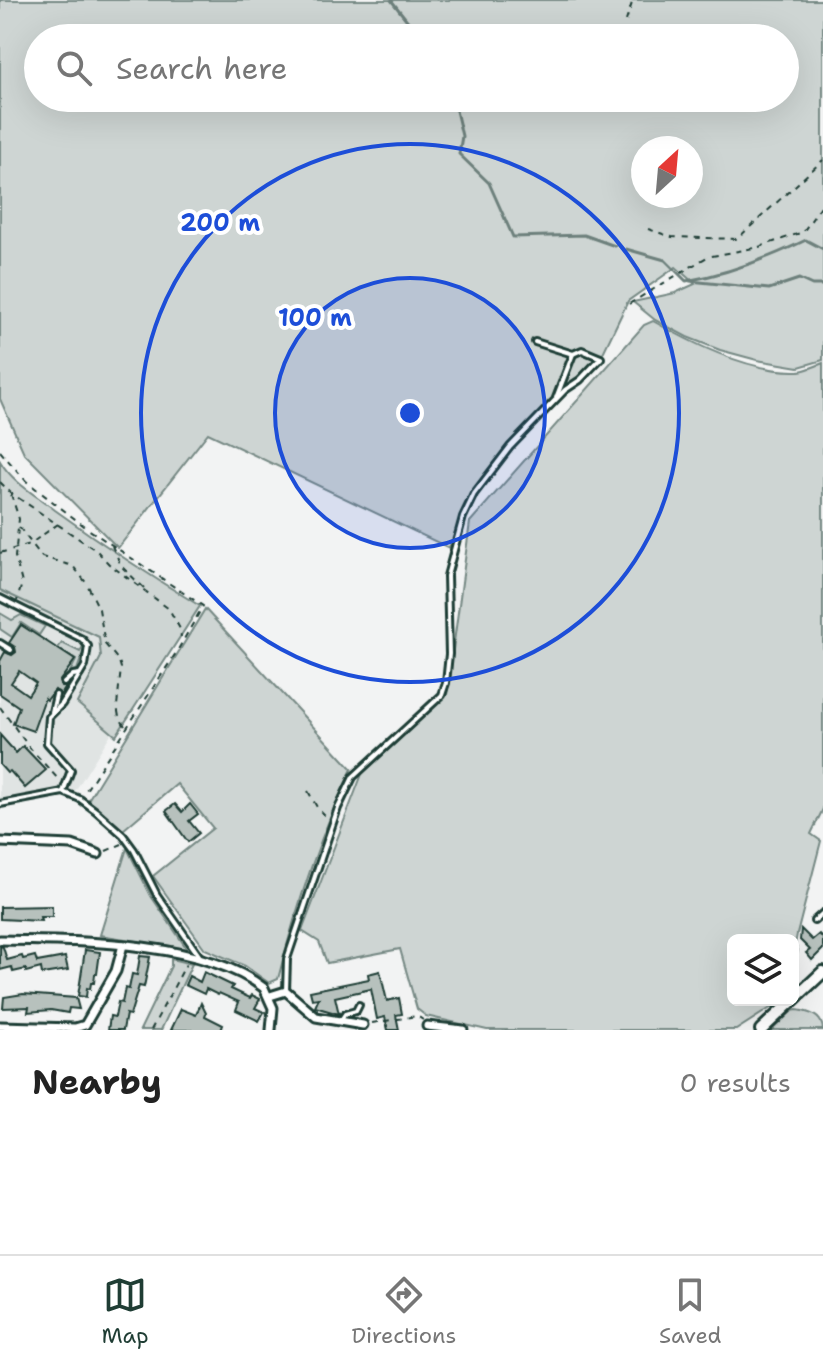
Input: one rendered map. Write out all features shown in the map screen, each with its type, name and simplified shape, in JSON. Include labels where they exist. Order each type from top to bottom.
[{"type":"main road","points":[[761,1030],[823,972]]},
{"type":"street","points":[[0,842],[72,845],[98,854]]},
{"type":"street","points":[[0,940],[123,945],[201,959],[256,982],[270,996],[273,1013],[271,1030]]},
{"type":"street","points":[[0,1026],[75,1028],[85,1025],[116,971],[123,945]]},
{"type":"street","points":[[270,996],[286,991],[316,1017],[363,1027]]},
{"type":"street","points":[[427,1026],[463,1030]]},
{"type":"lane","points":[[286,991],[287,959],[333,823],[358,770],[442,695],[449,654],[447,576],[463,517],[474,494],[487,474],[555,400],[585,376],[601,358],[582,350],[573,354],[535,342]]},
{"type":"lane","points":[[555,400],[573,354]]},
{"type":"lane","points":[[0,598],[86,642],[88,659],[62,704],[52,712]]},
{"type":"lane","points":[[0,643],[11,650]]},
{"type":"lane","points":[[64,683],[73,675],[80,674]]},
{"type":"lane","points":[[56,695],[48,720],[47,743],[71,768],[63,792]]},
{"type":"lane","points":[[0,804],[63,792],[80,799],[112,824],[128,842],[157,895],[201,959]]},
{"type":"lane","points":[[814,921],[823,913]]},
{"type":"lane","points":[[341,1020],[345,1014],[356,1011],[359,1005]]},
{"type":"path","points":[[626,21],[633,0]]},
{"type":"path","points":[[648,229],[672,237],[737,239],[823,160]]},
{"type":"path","points":[[629,304],[707,257],[759,247],[803,232],[823,203]]},
{"type":"path","points":[[0,451],[26,481],[111,545],[203,606],[176,653],[80,799]]},
{"type":"path","points":[[0,482],[11,493],[97,551],[169,609],[181,640]]},
{"type":"path","points":[[11,493],[19,527],[30,544],[42,557],[73,566],[87,584],[99,609],[105,644],[121,668],[117,706],[119,717],[126,727]]},
{"type":"path","points":[[0,553],[30,544],[58,524]]},
{"type":"path","points":[[15,607],[22,583],[15,550],[19,527]]},
{"type":"path","points":[[111,545],[122,567],[156,599]]},
{"type":"path","points":[[0,707],[29,747],[65,785]]},
{"type":"path","points":[[0,717],[4,713]]},
{"type":"path","points":[[308,791],[318,809],[333,823]]},
{"type":"path","points":[[98,854],[128,842]]},
{"type":"path","points":[[151,1030],[190,957]]},
{"type":"path","points":[[363,1027],[417,1016],[427,1026]]},
{"type":"shaded area","points":[[0,0],[823,0],[823,360],[799,367],[757,360],[720,350],[655,320],[633,302],[675,293],[695,284],[676,267],[628,301],[603,353],[546,415],[509,446],[482,477],[462,513],[449,548],[208,433],[118,548],[24,453],[0,399]]},
{"type":"shaded area","points":[[653,321],[704,347],[762,367],[799,371],[823,363],[823,809],[811,834],[821,841],[797,934],[727,934],[727,1006],[774,1006],[736,1030],[487,1030],[426,1016],[417,1009],[400,949],[327,963],[319,942],[302,931],[362,774],[447,695],[470,522],[644,325]]},
{"type":"shaded area","points":[[0,461],[18,482],[55,510],[126,560],[200,606],[116,736],[77,703],[101,657],[99,637],[0,590]]},
{"type":"shaded area","points":[[0,590],[99,637],[101,657],[77,703],[112,732],[72,796],[0,809]]},
{"type":"shaded area","points":[[205,609],[352,769],[329,819],[310,872],[278,979],[269,983],[245,966],[205,949],[153,876],[213,828],[177,784],[123,830],[88,800]]},
{"type":"shaded area","points":[[0,613],[12,620],[21,615],[45,626],[39,635],[21,623],[12,637],[0,629]]},
{"type":"shaded area","points":[[62,643],[80,652],[85,647],[77,670],[69,674],[76,660],[58,648]]},
{"type":"shaded area","points":[[127,848],[151,896],[187,949],[100,935]]},
{"type":"shaded area","points":[[171,959],[192,964],[161,1030],[140,1030],[171,966]]},
{"type":"shaded area","points":[[797,1010],[817,1018],[823,1030],[772,1030]]},
{"type":"building","points":[[21,625],[75,660],[59,682],[61,687],[66,687],[61,695],[55,690],[47,700],[45,698],[33,731],[13,724],[19,707],[0,694],[0,661],[5,652],[12,655],[16,652],[9,643]],"holes":[[[19,671],[36,683],[28,695],[11,683]]]},
{"type":"building","points":[[0,735],[16,753],[23,746],[46,770],[25,788],[0,765]]},
{"type":"building","points":[[175,804],[182,812],[190,804],[198,814],[189,821],[199,833],[188,842],[166,811]]},
{"type":"building","points":[[52,906],[52,917],[40,917],[41,921],[0,919],[0,907]]},
{"type":"building","points":[[801,929],[812,940],[819,934],[823,938],[823,949],[812,960],[806,953],[810,950],[800,940]]},
{"type":"building","points":[[0,946],[7,960],[35,956],[37,962],[65,957],[68,970],[42,974],[41,968],[26,972],[26,969],[13,972],[12,967],[0,970]]},
{"type":"building","points":[[85,950],[100,952],[97,974],[90,989],[87,988],[86,997],[78,996]]},
{"type":"building","points":[[140,956],[150,957],[144,987],[139,986],[130,1015],[126,1014],[123,1030],[108,1030],[110,1016],[115,1017],[125,988],[129,989],[132,974],[137,975]]},
{"type":"building","points":[[380,971],[387,1001],[399,998],[402,1014],[396,1015],[399,1030],[388,1030],[385,1017],[377,1019],[371,989],[335,997],[339,1014],[315,1007],[319,998],[312,999],[310,991],[369,979],[368,974]]},
{"type":"building","points":[[204,972],[233,986],[231,989],[260,999],[255,1008],[264,1012],[259,1021],[236,1010],[239,1002],[206,989],[204,994],[185,985],[189,976],[200,982]]},
{"type":"building","points":[[23,994],[76,998],[79,1009],[69,1008],[68,1013],[51,1010],[28,1012],[29,1007],[3,1008],[4,997]]},
{"type":"building","points":[[201,1003],[205,1016],[223,1025],[221,1030],[171,1030],[181,1009],[196,1015]]},
{"type":"waterway","points":[[391,0],[410,24]]},
{"type":"waterway","points":[[456,112],[462,136],[459,154],[489,183],[513,237],[584,235],[615,246]]},
{"type":"waterway","points":[[626,249],[665,260],[686,281],[748,265],[806,240],[823,249]]},
{"type":"waterway","points":[[690,281],[769,289],[799,279],[812,285],[823,285]]}]
